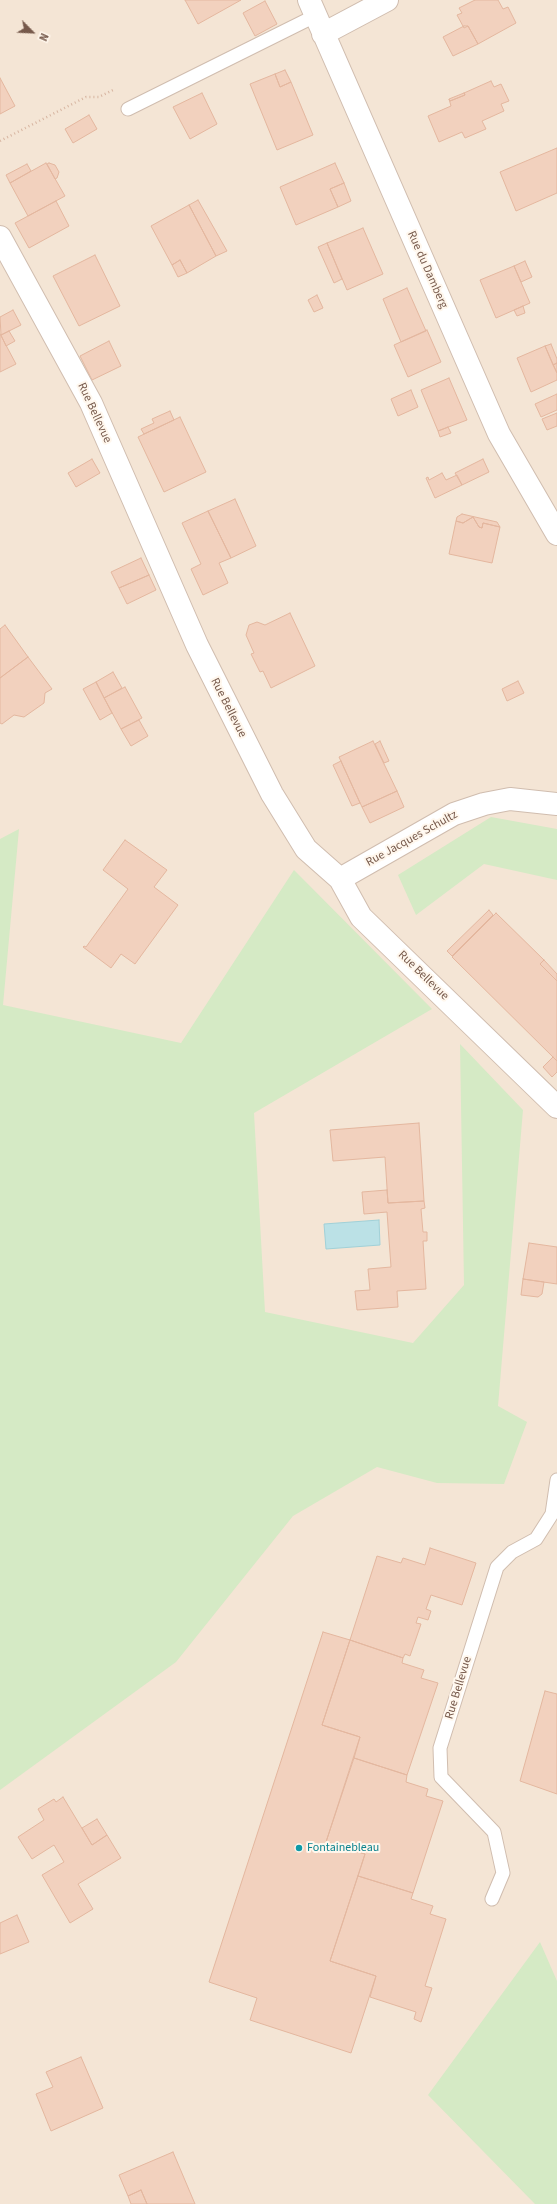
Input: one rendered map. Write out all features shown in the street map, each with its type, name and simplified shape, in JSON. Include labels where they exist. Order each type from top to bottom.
[{"type":"street","points":[[316,17],[387,0]]},
{"type":"street","name":"Rue du Damberg","points":[[316,17],[499,434],[557,534]]},
{"type":"street","name":"Rue Bellevue","points":[[0,237],[91,403],[197,645],[272,794],[306,849],[340,879],[361,917],[557,1107]]},
{"type":"street","name":"Rue Jacques Schultz","points":[[340,879],[454,814],[510,799],[557,804]]},
{"type":"lane","points":[[128,109],[316,17]]},
{"type":"lane","name":"Rue Bellevue","points":[[492,1899],[503,1873],[494,1832],[441,1776],[440,1748],[497,1567],[512,1552],[536,1539],[552,1514],[557,1480]]},
{"type":"path","points":[[0,141],[86,96],[99,97],[112,91]]},
{"type":"shaded area","points":[[0,0],[557,0],[557,2204],[0,2204]]},
{"type":"green space","points":[[491,817],[557,829],[557,880],[484,864],[416,915],[398,875]]},
{"type":"green space","points":[[19,829],[3,1005],[181,1043],[294,870],[432,1009],[254,1113],[265,1312],[413,1343],[464,1285],[460,1044],[523,1110],[498,1406],[527,1422],[504,1484],[437,1483],[377,1467],[293,1516],[176,1662],[0,1790],[0,839]]},
{"type":"green space","points":[[540,1942],[557,1981],[557,2204],[535,2204],[428,2095]]},
{"type":"water","points":[[379,1220],[380,1245],[326,1249],[324,1224]]},
{"type":"building","points":[[185,0],[241,0],[198,24]]},
{"type":"building","points":[[475,0],[498,0],[503,9],[508,7],[516,23],[478,44],[468,26],[464,28],[457,15],[462,13],[459,8]]},
{"type":"building","points":[[265,1],[277,24],[255,36],[243,13]]},
{"type":"building","points":[[464,26],[468,26],[478,44],[453,56],[443,37]]},
{"type":"building","points":[[285,70],[291,82],[280,87],[275,74]]},
{"type":"building","points":[[275,74],[280,87],[291,82],[313,135],[277,150],[250,84]]},
{"type":"building","points":[[0,78],[15,106],[0,114]]},
{"type":"building","points":[[491,81],[494,87],[501,84],[509,101],[501,104],[504,111],[482,121],[486,129],[465,138],[462,132],[439,142],[428,116],[451,106],[449,99],[450,101],[465,95],[464,93]]},
{"type":"building","points":[[202,93],[217,124],[190,139],[173,107]]},
{"type":"building","points":[[464,93],[465,95],[450,101],[449,99]]},
{"type":"building","points":[[89,115],[97,129],[73,143],[65,129]]},
{"type":"building","points":[[557,148],[557,193],[516,211],[500,172]]},
{"type":"building","points":[[46,163],[65,196],[28,216],[10,183]]},
{"type":"building","points":[[49,163],[55,165],[59,172],[57,178],[55,179],[47,164]]},
{"type":"building","points":[[335,163],[344,183],[330,189],[338,207],[296,225],[280,187]]},
{"type":"building","points":[[27,164],[31,171],[10,183],[6,175]]},
{"type":"building","points":[[344,183],[351,201],[338,207],[330,189]]},
{"type":"building","points":[[198,200],[227,251],[216,256],[189,205]]},
{"type":"building","points":[[56,201],[69,226],[29,248],[15,223]]},
{"type":"building","points":[[189,205],[216,256],[187,273],[180,260],[172,265],[151,226]]},
{"type":"building","points":[[363,228],[383,274],[347,290],[327,243]]},
{"type":"building","points":[[327,243],[342,279],[334,283],[318,247]]},
{"type":"building","points":[[95,255],[120,306],[79,326],[53,276]]},
{"type":"building","points":[[180,260],[187,273],[178,277],[172,265]]},
{"type":"building","points":[[525,261],[532,277],[521,282],[514,266]]},
{"type":"building","points":[[514,266],[530,303],[496,318],[480,280]]},
{"type":"building","points":[[407,288],[426,331],[401,342],[383,299]]},
{"type":"building","points":[[317,295],[323,308],[314,312],[308,300]]},
{"type":"building","points":[[523,306],[525,313],[517,316],[514,310]]},
{"type":"building","points":[[13,310],[21,325],[1,335],[0,317]]},
{"type":"building","points":[[427,330],[441,362],[408,377],[394,345]]},
{"type":"building","points":[[9,331],[15,341],[6,346],[1,335]]},
{"type":"building","points":[[0,334],[16,364],[0,372]]},
{"type":"building","points":[[109,341],[121,366],[92,380],[80,356]]},
{"type":"building","points":[[551,344],[557,359],[557,363],[553,365],[545,346]]},
{"type":"building","points":[[545,346],[557,373],[557,380],[531,392],[517,358]]},
{"type":"building","points":[[557,363],[557,373],[553,365]]},
{"type":"building","points":[[449,378],[467,420],[438,431],[421,390]]},
{"type":"building","points":[[411,390],[418,407],[398,416],[391,399]]},
{"type":"building","points":[[557,394],[557,410],[541,417],[535,404]]},
{"type":"building","points":[[170,411],[174,420],[144,434],[141,429],[154,423],[152,419]]},
{"type":"building","points":[[557,413],[557,426],[547,430],[542,419]]},
{"type":"building","points":[[180,417],[206,472],[164,492],[138,437]]},
{"type":"building","points":[[448,427],[451,433],[440,437],[438,431]]},
{"type":"building","points":[[92,459],[100,473],[76,487],[68,473]]},
{"type":"building","points":[[483,459],[489,472],[462,485],[455,473]]},
{"type":"building","points":[[442,473],[446,480],[457,475],[462,485],[435,498],[426,478],[428,477],[429,480]]},
{"type":"building","points":[[235,499],[256,546],[231,558],[208,511]]},
{"type":"building","points":[[208,511],[231,558],[219,563],[228,583],[203,595],[191,569],[201,564],[182,523]]},
{"type":"building","points":[[462,514],[497,522],[500,527],[483,523],[482,528],[479,527],[473,517],[463,523],[456,521],[457,517]]},
{"type":"building","points":[[473,517],[479,527],[482,528],[483,523],[500,527],[492,563],[449,554],[456,521],[463,523]]},
{"type":"building","points":[[141,558],[149,575],[119,588],[111,572]]},
{"type":"building","points":[[149,575],[156,590],[127,604],[119,588]]},
{"type":"building","points":[[290,613],[315,666],[271,688],[263,671],[260,672],[251,654],[254,653],[246,635],[249,625],[257,622],[265,625]]},
{"type":"building","points":[[5,625],[28,657],[0,678],[0,629]]},
{"type":"building","points":[[28,657],[52,689],[45,693],[44,703],[24,717],[14,715],[2,724],[0,723],[0,678]]},
{"type":"building","points":[[113,672],[122,688],[104,698],[96,682]]},
{"type":"building","points":[[518,681],[524,693],[507,701],[502,689]]},
{"type":"building","points":[[96,682],[112,713],[100,720],[83,689]]},
{"type":"building","points":[[125,687],[142,718],[121,729],[104,698]]},
{"type":"building","points":[[139,720],[148,736],[131,746],[121,729]]},
{"type":"building","points":[[373,741],[397,791],[362,807],[339,757]]},
{"type":"building","points":[[380,741],[389,761],[384,763],[375,744]]},
{"type":"building","points":[[341,761],[360,803],[352,806],[333,765]]},
{"type":"building","points":[[397,791],[404,807],[370,823],[362,807]]},
{"type":"building","points":[[125,840],[167,870],[154,887],[178,905],[135,964],[121,954],[111,968],[83,947],[86,947],[128,889],[103,870]]},
{"type":"building","points":[[489,910],[493,915],[452,956],[447,951]]},
{"type":"building","points":[[496,913],[544,960],[540,964],[557,981],[557,1061],[452,957]]},
{"type":"building","points":[[544,960],[557,974],[557,981],[540,964]]},
{"type":"building","points":[[553,1057],[557,1061],[557,1072],[552,1077],[543,1067]]},
{"type":"building","points":[[419,1123],[424,1201],[388,1203],[385,1157],[333,1161],[330,1130]]},
{"type":"building","points":[[387,1190],[388,1203],[424,1201],[425,1208],[421,1209],[423,1232],[427,1232],[427,1241],[423,1241],[426,1289],[397,1291],[398,1307],[357,1310],[355,1291],[370,1290],[368,1269],[391,1267],[387,1212],[364,1214],[362,1192]]},
{"type":"building","points":[[529,1243],[557,1247],[557,1284],[523,1279]]},
{"type":"building","points":[[523,1279],[544,1282],[542,1294],[538,1297],[521,1295]]},
{"type":"building","points":[[430,1548],[476,1563],[462,1605],[431,1595],[426,1609],[431,1611],[428,1620],[418,1617],[416,1623],[421,1624],[410,1656],[405,1654],[403,1658],[350,1640],[377,1556],[401,1563],[403,1558],[425,1565]]},
{"type":"building","name":"Fontainebleau","points":[[323,1632],[350,1640],[322,1725],[360,1737],[326,1842],[365,1854],[330,1961],[376,1976],[351,2053],[250,2020],[257,1998],[209,1982]]},
{"type":"building","points":[[350,1640],[403,1658],[402,1663],[424,1670],[421,1678],[438,1683],[407,1775],[354,1758],[360,1737],[322,1725]]},
{"type":"building","points":[[545,1691],[557,1694],[557,1794],[520,1781]]},
{"type":"building","name":"Fontainebleau","points":[[354,1758],[407,1775],[406,1782],[428,1789],[426,1796],[443,1801],[413,1893],[358,1876],[365,1854],[326,1842]]},
{"type":"building","points":[[63,1797],[92,1845],[107,1835],[121,1858],[78,1884],[93,1909],[70,1923],[42,1875],[64,1862],[54,1845],[32,1859],[18,1837],[44,1820],[38,1809],[54,1799],[56,1802]]},
{"type":"building","points":[[97,1819],[107,1835],[92,1845],[82,1828]]},
{"type":"building","name":"Fontainebleau","points":[[358,1876],[413,1893],[411,1899],[433,1906],[430,1914],[446,1919],[425,1986],[432,1988],[421,2022],[414,2019],[416,2012],[370,1997],[376,1976],[330,1961]]},
{"type":"building","points":[[17,1915],[29,1942],[0,1954],[0,1923]]},
{"type":"building","points":[[81,2057],[103,2108],[51,2131],[36,2094],[53,2087],[46,2072]]},
{"type":"building","points":[[173,2152],[195,2204],[147,2204],[141,2190],[128,2196],[119,2175]]},
{"type":"building","points":[[141,2190],[147,2204],[131,2204],[128,2196]]},
{"type":"place","name":"Fontainebleau","points":[[299,1848]]}]
